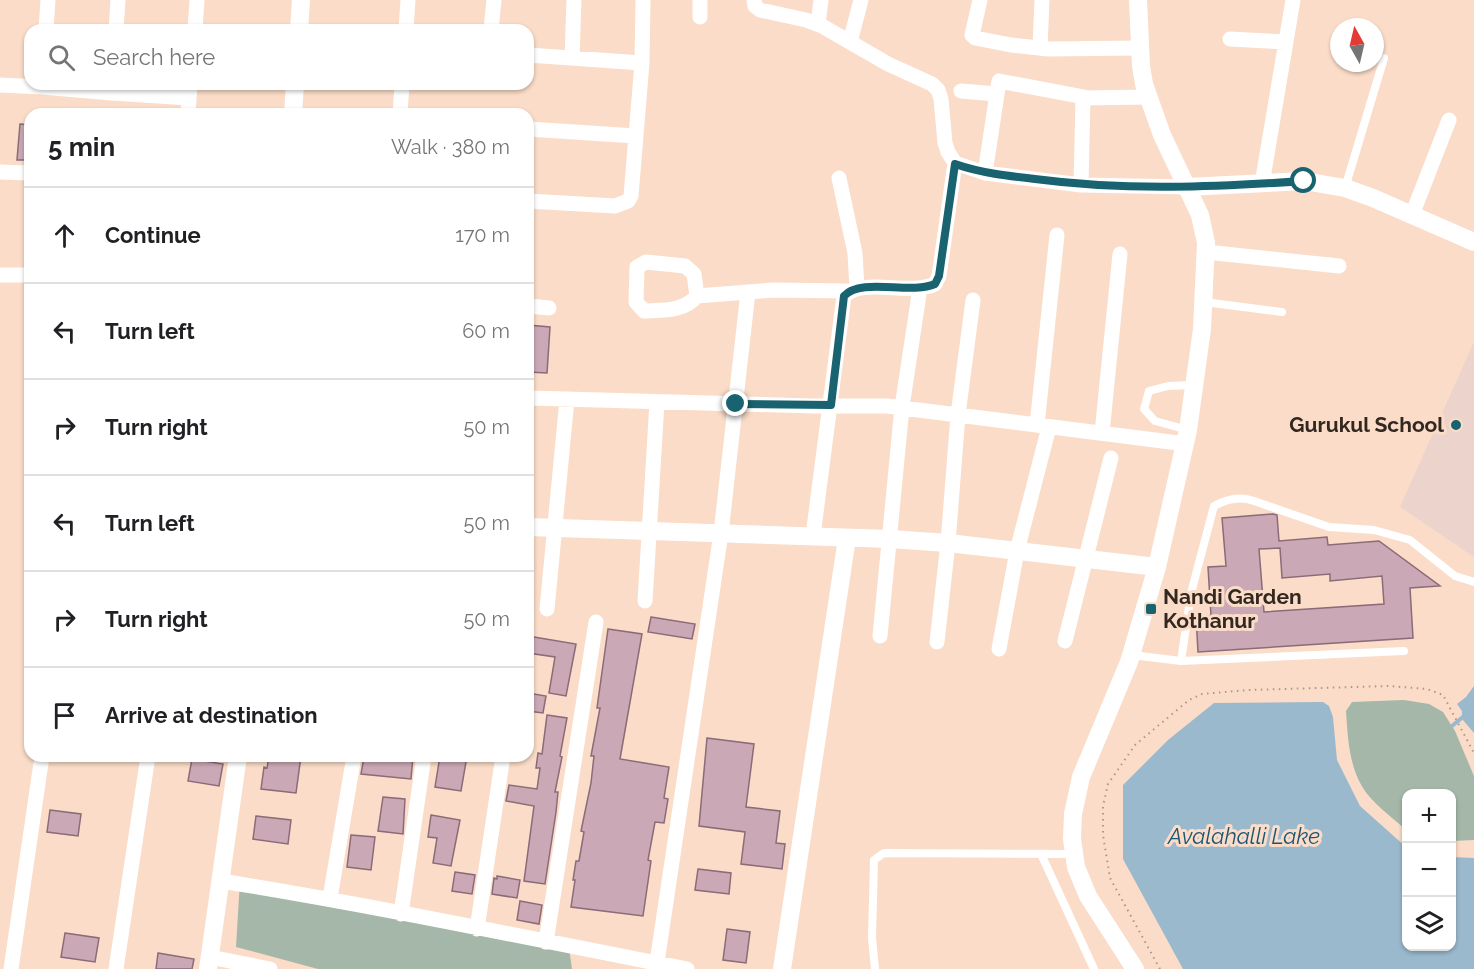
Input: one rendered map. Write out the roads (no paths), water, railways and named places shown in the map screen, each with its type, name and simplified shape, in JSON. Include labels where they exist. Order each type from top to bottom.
[{"type":"street","points":[[46,24],[48,0]]},
{"type":"street","points":[[116,24],[118,0]]},
{"type":"street","points":[[195,24],[197,0]]},
{"type":"street","points":[[299,24],[301,0]]},
{"type":"street","points":[[406,24],[408,0]]},
{"type":"street","points":[[492,24],[494,0]]},
{"type":"street","points":[[572,58],[574,0]]},
{"type":"street","points":[[534,201],[615,206],[628,201],[631,196],[642,63],[644,0]]},
{"type":"street","points":[[700,0],[700,16]]},
{"type":"street","points":[[697,296],[748,292],[920,288],[935,284],[939,276],[955,164],[945,143],[938,90],[932,84],[888,64],[818,24],[760,10],[755,6],[754,0]]},
{"type":"street","points":[[818,24],[821,0]]},
{"type":"street","points":[[850,42],[861,0]]},
{"type":"street","points":[[980,0],[973,37],[1040,48],[1140,48]]},
{"type":"street","points":[[1040,48],[1042,0]]},
{"type":"street","points":[[1136,969],[1088,896],[1076,867],[1072,839],[1073,814],[1081,777],[1131,654],[1157,567],[1187,437],[1204,302],[1206,252],[1200,215],[1162,135],[1148,98],[1141,66],[1138,0]]},
{"type":"street","points":[[1262,184],[1293,0]]},
{"type":"street","points":[[1230,39],[1286,42]]},
{"type":"street","points":[[534,55],[642,63]]},
{"type":"street","points":[[985,173],[999,81],[1084,97],[1148,98]]},
{"type":"street","points":[[0,85],[24,85]]},
{"type":"street","points":[[164,90],[190,91],[189,108]]},
{"type":"street","points":[[293,108],[295,90]]},
{"type":"street","points":[[400,108],[402,90]]},
{"type":"street","points":[[961,91],[997,94]]},
{"type":"street","points":[[1081,185],[1082,100],[1084,97]]},
{"type":"street","points":[[1412,215],[1449,120]]},
{"type":"street","points":[[534,129],[636,136]]},
{"type":"street","points":[[955,164],[985,173],[1081,185],[1187,187],[1304,181],[1345,188],[1474,242]]},
{"type":"street","points":[[0,172],[24,173]]},
{"type":"street","points":[[813,536],[844,296],[853,289],[855,253],[839,178]]},
{"type":"street","points":[[999,649],[1043,426],[1057,235]]},
{"type":"street","points":[[1206,252],[1339,266]]},
{"type":"street","points":[[1102,433],[1120,254]]},
{"type":"street","points":[[0,275],[24,274]]},
{"type":"street","points":[[880,636],[902,407],[920,288]]},
{"type":"street","points":[[657,966],[721,533],[748,292]]},
{"type":"street","points":[[937,642],[948,543],[958,415],[973,300]]},
{"type":"street","points":[[534,307],[549,308]]},
{"type":"street","points":[[534,398],[736,404],[887,405],[1102,433],[1187,437]]},
{"type":"street","points":[[547,609],[567,399]]},
{"type":"street","points":[[645,601],[657,402]]},
{"type":"street","points":[[1065,641],[1111,458]]},
{"type":"street","points":[[534,527],[890,539],[948,543],[1157,567]]},
{"type":"street","points":[[782,969],[847,538]]},
{"type":"street","points":[[546,942],[596,622]]},
{"type":"street","points":[[11,969],[41,762]]},
{"type":"street","points":[[116,969],[147,762]]},
{"type":"street","points":[[237,762],[209,963],[270,969]]},
{"type":"street","points":[[330,898],[353,762]]},
{"type":"street","points":[[401,914],[423,762]]},
{"type":"street","points":[[477,929],[502,762]]},
{"type":"street","points":[[221,881],[330,898],[657,966],[687,969]]},
{"type":"lane","points":[[1345,188],[1380,72]]},
{"type":"lane","points":[[1204,302],[1282,312]]},
{"type":"lane","points":[[1187,437],[1155,421],[1144,409],[1149,391],[1168,386],[1194,386]]},
{"type":"lane","points":[[1181,661],[1191,593],[1214,506],[1233,499],[1246,498],[1329,527],[1374,530],[1410,540],[1455,576],[1474,582]]},
{"type":"lane","points":[[1131,654],[1181,661],[1404,651]]},
{"type":"lane","points":[[875,969],[872,938],[874,860],[879,855],[884,853],[1075,854]]},
{"type":"lane","points":[[1041,854],[1094,969]]},
{"type":"water","points":[[1474,686],[1474,733],[1462,719],[1462,711],[1457,704]]},
{"type":"water","name":"Avalahalli Lake","points":[[1323,702],[1329,706],[1333,717],[1337,760],[1360,806],[1402,843],[1402,951],[1456,951],[1456,857],[1474,858],[1474,969],[1183,969],[1123,859],[1123,785],[1168,740],[1214,703]]},
{"type":"waterway","points":[[1452,726],[1464,716]]},
{"type":"place","name":"Gurukul School","points":[[1456,425]]},
{"type":"place","name":"Nandi Garden Kothanur","points":[[1151,609]]}]
